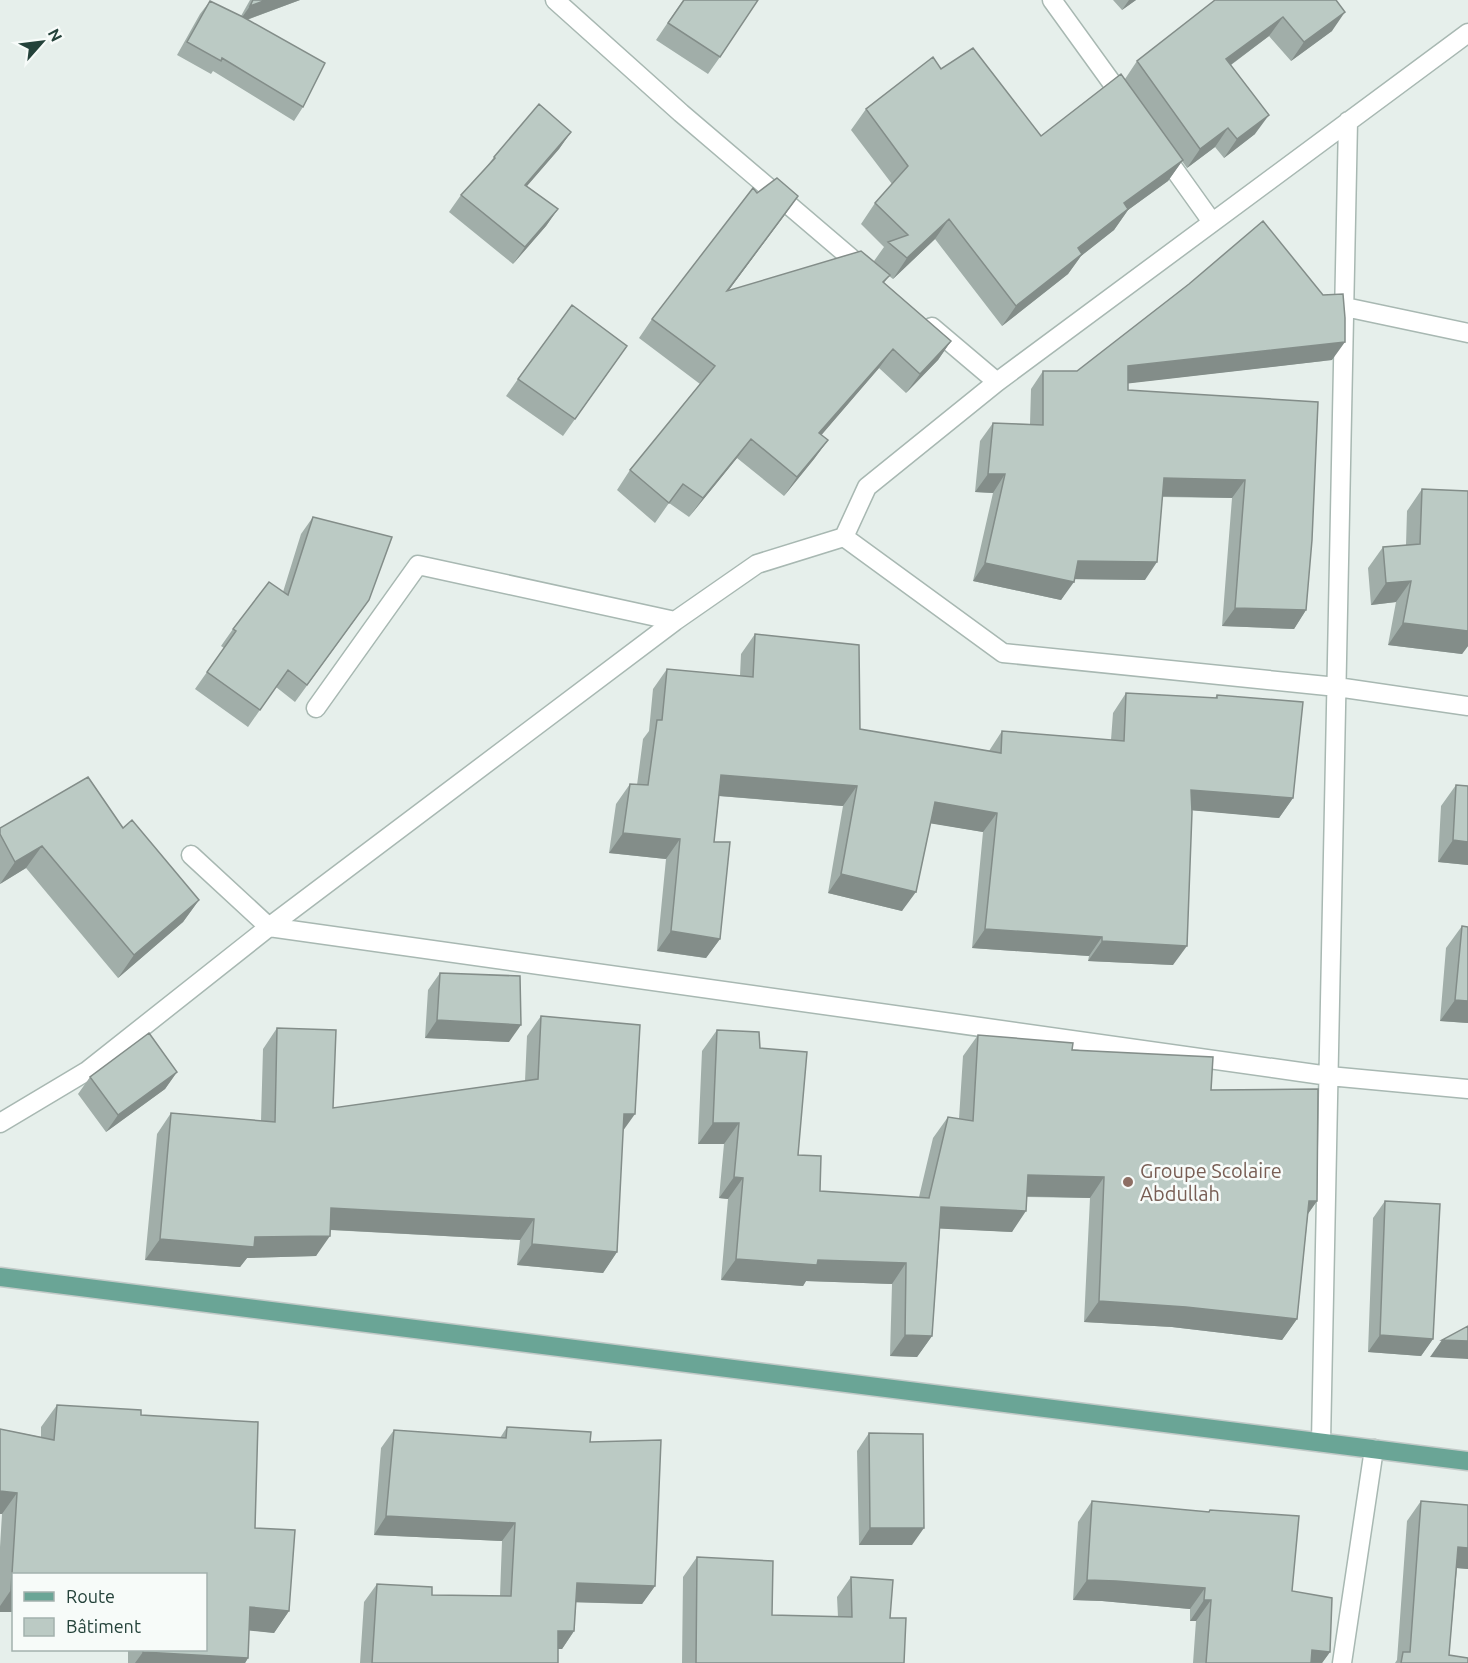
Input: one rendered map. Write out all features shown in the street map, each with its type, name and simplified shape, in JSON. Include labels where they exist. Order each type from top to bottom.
[{"type":"main road","points":[[0,1277],[1468,1461]]},
{"type":"street","points":[[555,0],[681,113],[879,282]]},
{"type":"street","points":[[1052,0],[1136,116]]},
{"type":"street","points":[[0,1123],[87,1071],[269,927],[675,621],[757,564],[844,537],[867,487],[997,382],[1468,33]]},
{"type":"street","points":[[1321,1442],[1348,122]]},
{"type":"street","points":[[1150,135],[1212,222]]},
{"type":"street","points":[[1344,307],[1468,333]]},
{"type":"street","points":[[915,313],[997,382]]},
{"type":"street","points":[[844,537],[1003,653],[1337,687],[1468,706]]},
{"type":"street","points":[[316,708],[418,565],[675,621]]},
{"type":"street","points":[[191,855],[269,927],[1329,1076],[1468,1089]]},
{"type":"street","points":[[1342,1663],[1374,1449]]},
{"type":"building","points":[[253,0],[266,0],[250,6]]},
{"type":"building","points":[[684,0],[758,0],[720,57],[668,23]]},
{"type":"building","points":[[1215,0],[1336,0],[1345,12],[1304,42],[1283,17],[1226,59],[1269,115],[1237,139],[1228,128],[1200,149],[1137,61]]},
{"type":"building","points":[[210,1],[325,63],[303,107],[222,58],[221,61],[187,42]]},
{"type":"building","points":[[973,48],[1041,136],[1121,74],[1183,160],[1124,203],[1128,209],[1078,248],[1082,254],[1016,306],[949,219],[907,258],[888,242],[908,235],[875,203],[908,166],[866,109],[933,57],[941,69]]},
{"type":"building","points":[[539,104],[571,132],[525,185],[558,209],[525,247],[461,195]]},
{"type":"building","points":[[777,178],[798,196],[727,291],[861,251],[890,275],[883,282],[951,341],[920,374],[893,349],[819,433],[828,440],[797,477],[751,439],[703,498],[683,484],[669,503],[630,470],[715,366],[652,319],[753,188],[757,193]]},
{"type":"building","points":[[1263,221],[1323,295],[1343,294],[1345,342],[1128,366],[1128,390],[1318,402],[1312,540],[1306,610],[1235,608],[1245,480],[1164,478],[1157,562],[1078,561],[1074,582],[985,563],[1005,474],[988,474],[993,423],[1043,425],[1043,371],[1077,371],[1189,284]]},
{"type":"building","points":[[572,305],[627,346],[575,419],[518,379]]},
{"type":"building","points":[[1422,489],[1468,491],[1468,631],[1403,623],[1411,581],[1386,583],[1383,547],[1420,544]]},
{"type":"building","points":[[313,517],[392,537],[369,600],[307,685],[288,670],[260,710],[207,672],[236,631],[233,629],[269,582],[288,595]]},
{"type":"building","points":[[755,634],[859,645],[860,729],[1001,753],[1002,731],[1124,741],[1126,693],[1217,698],[1217,695],[1303,702],[1293,798],[1191,790],[1187,946],[1102,941],[1102,937],[985,929],[997,813],[935,802],[916,892],[841,874],[857,786],[721,775],[714,842],[730,842],[720,939],[671,931],[680,839],[623,833],[630,784],[648,785],[657,720],[662,720],[667,669],[753,677]]},
{"type":"building","points":[[88,777],[123,828],[132,820],[199,900],[134,955],[42,846],[15,862],[0,834],[0,828]]},
{"type":"building","points":[[1456,785],[1468,786],[1468,842],[1453,840]]},
{"type":"building","points":[[1462,926],[1468,927],[1468,1001],[1455,1000]]},
{"type":"building","points":[[440,973],[520,976],[521,1025],[437,1020]]},
{"type":"building","points":[[541,1016],[640,1025],[635,1114],[624,1114],[617,1252],[532,1244],[534,1219],[331,1208],[330,1236],[255,1237],[254,1247],[160,1239],[171,1113],[275,1122],[277,1028],[336,1030],[333,1108],[538,1079]]},
{"type":"building","points":[[717,1030],[759,1032],[760,1048],[807,1052],[798,1155],[821,1156],[820,1191],[929,1198],[948,1117],[973,1121],[978,1035],[1073,1043],[1072,1050],[1213,1057],[1211,1090],[1318,1089],[1317,1201],[1309,1201],[1297,1319],[1186,1307],[1099,1301],[1104,1177],[1028,1175],[1026,1211],[941,1207],[932,1336],[905,1335],[906,1263],[818,1260],[817,1265],[736,1259],[743,1178],[734,1177],[739,1123],[713,1123]]},
{"type":"building","points":[[149,1033],[177,1072],[118,1115],[90,1077]]},
{"type":"building","points":[[1385,1201],[1440,1204],[1433,1339],[1380,1335]]},
{"type":"building","points":[[1468,1326],[1468,1341],[1442,1340]]},
{"type":"building","points":[[57,1405],[141,1410],[141,1415],[258,1422],[255,1528],[295,1530],[289,1611],[250,1607],[248,1658],[143,1652],[207,1651],[207,1573],[12,1573],[17,1493],[0,1491],[0,1429],[54,1440]]},
{"type":"building","points":[[507,1427],[591,1432],[590,1442],[661,1440],[655,1586],[577,1583],[574,1631],[558,1631],[558,1663],[372,1663],[377,1584],[432,1587],[432,1595],[511,1596],[515,1523],[386,1516],[394,1430],[506,1438]]},
{"type":"building","points":[[869,1433],[923,1434],[924,1528],[870,1528]]},
{"type":"building","points":[[1092,1501],[1209,1512],[1210,1510],[1299,1516],[1292,1591],[1332,1598],[1330,1652],[1312,1650],[1311,1663],[1206,1663],[1211,1600],[1204,1600],[1205,1588],[1087,1580]]},
{"type":"building","points":[[1421,1501],[1468,1505],[1468,1548],[1458,1547],[1449,1655],[1468,1658],[1468,1663],[1401,1663],[1403,1652],[1410,1652]]},
{"type":"building","points":[[697,1557],[773,1561],[772,1615],[852,1617],[851,1577],[893,1580],[890,1618],[906,1618],[904,1663],[696,1663]]},
{"type":"place","name":"Groupe Scolaire Abdullah","points":[[1128,1182]]}]
